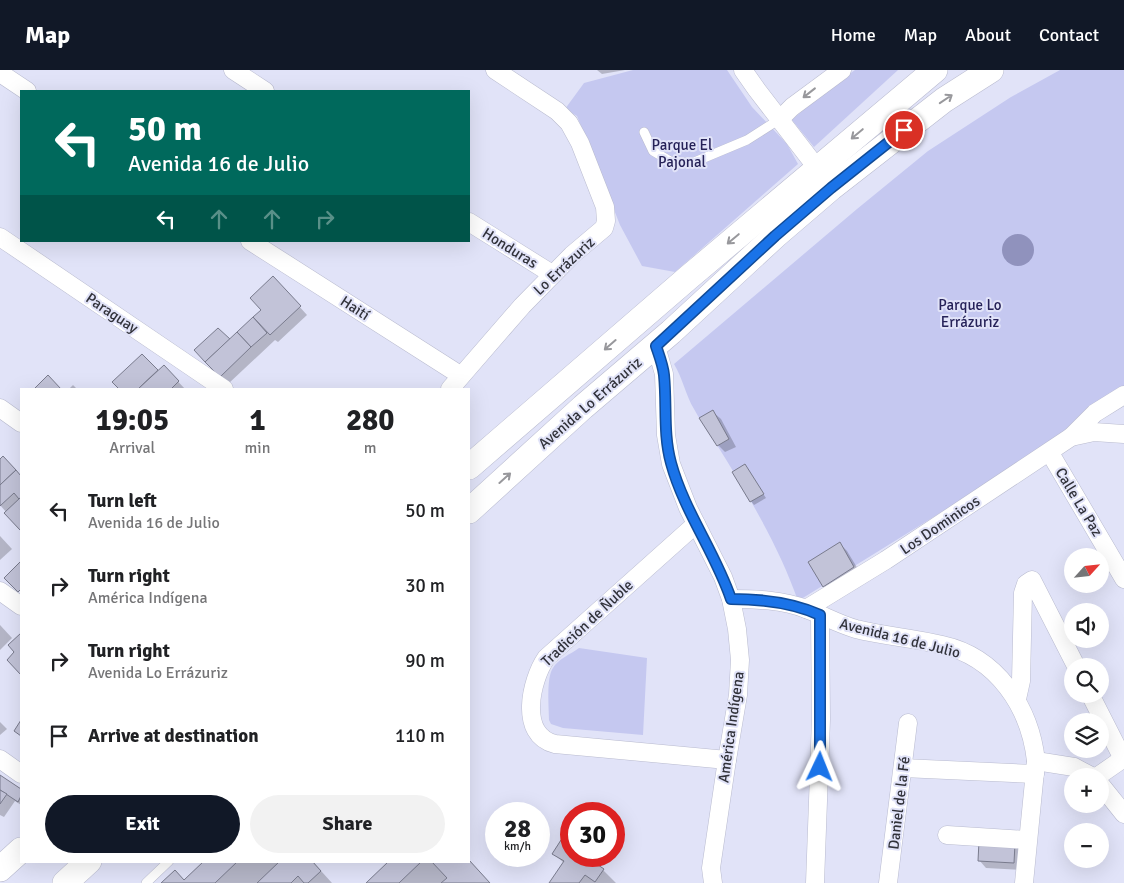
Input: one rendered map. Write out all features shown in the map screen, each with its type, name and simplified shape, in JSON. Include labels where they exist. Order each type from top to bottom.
[{"type":"main road","name":"Avenida Lo Errázuriz","points":[[470,466],[817,168],[935,70]]},
{"type":"main road","name":"Avenida Lo Errázuriz","points":[[470,510],[583,407],[656,346],[775,236],[831,188],[944,100],[991,70]]},
{"type":"main road","points":[[0,870],[20,851]]},
{"type":"main road","points":[[65,883],[87,863]]},
{"type":"street","points":[[233,70],[263,90]]},
{"type":"street","name":"Lo Errázuriz","points":[[455,382],[552,274],[604,228],[606,222],[605,207],[580,143],[569,123],[556,111],[495,70]]},
{"type":"street","points":[[743,70],[756,90],[817,168]]},
{"type":"street","points":[[780,119],[792,106],[842,70]]},
{"type":"street","points":[[4,75],[26,90]]},
{"type":"street","name":"Honduras","points":[[470,223],[552,274]]},
{"type":"street","name":"Paraguay","points":[[0,237],[223,388]]},
{"type":"street","name":"Haití","points":[[251,242],[455,382]]},
{"type":"street","name":"América Indígena","points":[[656,346],[664,374],[668,450],[678,484],[723,577],[731,599],[737,630],[740,660],[738,695],[711,868],[713,883]]},
{"type":"street","name":"Los Dominicos","points":[[813,612],[886,560],[1050,452],[1071,437],[1095,412],[1124,395]]},
{"type":"street","points":[[0,408],[20,421]]},
{"type":"street","name":"Los Dominicos","points":[[1071,437],[1094,432],[1124,434]]},
{"type":"street","name":"Calle La Paz","points":[[1050,452],[1122,571]]},
{"type":"street","name":"Tradición de Ñuble","points":[[696,524],[546,658],[536,676],[533,690],[532,720],[538,736],[546,742],[555,744],[727,760]]},
{"type":"street","points":[[1017,699],[1021,681],[1023,593],[1026,584],[1032,580],[1072,658]]},
{"type":"street","points":[[0,591],[20,605]]},
{"type":"street","name":"Avenida 16 de Julio","points":[[731,599],[774,602],[813,612],[835,622],[861,630],[942,645],[962,651],[990,669],[1003,681],[1017,699],[1028,723],[1036,768],[1024,883]]},
{"type":"street","points":[[813,612],[821,719],[815,883]]},
{"type":"street","points":[[1095,703],[1123,759],[1109,769]]},
{"type":"street","name":"Daniel de la Fé","points":[[888,883],[904,768],[908,723]]},
{"type":"street","points":[[0,759],[20,773]]},
{"type":"street","points":[[904,768],[1064,768]]},
{"type":"street","points":[[1109,795],[1124,814]]},
{"type":"street","points":[[948,835],[1028,840]]},
{"type":"lane","points":[[644,132],[653,151],[670,161],[692,163],[747,140],[780,119]]},
{"type":"lane","points":[[146,883],[167,863]]},
{"type":"green space","name":"Parque El Pajonal","points":[[633,70],[727,70],[752,107],[787,144],[798,164],[675,272],[642,266],[620,225],[577,116],[565,109],[584,83]]},
{"type":"green space","points":[[855,70],[898,70],[814,147],[792,120],[821,94]]},
{"type":"green space","name":"Parque Lo Errázuriz","points":[[1060,70],[1124,70],[1124,399],[798,601],[782,560],[762,521],[697,414],[674,364],[928,151],[1011,97]]},
{"type":"green space","points":[[579,648],[647,658],[643,735],[563,728],[551,724],[549,720],[548,693],[551,673],[558,662]]},
{"type":"shaded area","points":[[1018,234],[1024,235],[1029,239],[1033,244],[1033,256],[1029,261],[1024,265],[1018,266],[1012,265],[1007,261],[1003,256],[1002,250],[1003,244],[1007,239],[1012,235]]},
{"type":"building","points":[[273,276],[301,306],[270,335],[253,317],[261,310],[250,298]]},
{"type":"building","points":[[253,317],[267,333],[251,347],[237,332]]},
{"type":"building","points":[[218,328],[230,339],[205,362],[194,350]]},
{"type":"building","points":[[237,332],[251,347],[220,377],[205,362]]},
{"type":"building","points":[[142,354],[158,370],[139,388],[118,388],[112,382]]},
{"type":"building","points":[[164,365],[179,381],[172,388],[139,388]]},
{"type":"building","points":[[48,375],[60,388],[35,388]]},
{"type":"building","points":[[713,410],[729,439],[717,446],[699,418]]},
{"type":"building","points":[[3,456],[16,470],[0,485],[0,459]]},
{"type":"building","points":[[745,464],[764,494],[750,502],[732,472]]},
{"type":"building","points":[[16,470],[20,475],[20,498],[14,493],[0,506],[0,485]]},
{"type":"building","points":[[20,498],[20,530],[4,513]]},
{"type":"building","points":[[840,542],[854,567],[823,587],[808,562]]},
{"type":"building","points":[[20,562],[20,590],[18,592],[4,578]]},
{"type":"building","points":[[20,634],[20,674],[7,660],[14,652],[8,645]]},
{"type":"building","points":[[20,722],[20,735],[14,731]]},
{"type":"building","points":[[0,775],[20,788],[18,802],[0,790]]},
{"type":"building","points":[[0,790],[7,794],[0,804]]},
{"type":"building","points":[[979,841],[1015,843],[1014,863],[978,861]]},
{"type":"building","points":[[560,842],[560,859],[552,854]]},
{"type":"building","points":[[470,861],[490,883],[441,883],[447,878],[433,863],[470,863]]},
{"type":"building","points":[[202,863],[236,863],[215,883],[161,883],[175,870],[184,880]]},
{"type":"building","points":[[278,863],[314,863],[321,871],[308,883],[304,883],[298,876],[291,883],[257,883]]},
{"type":"building","points":[[387,863],[420,863],[399,883],[366,883]]},
{"type":"building","points":[[560,867],[601,867],[604,869],[595,882],[585,875],[579,883],[549,883]]},
{"type":"route","points":[[820,767],[820,615],[796,606],[774,602],[731,599],[723,577],[688,508],[671,464],[666,435],[664,374],[656,346],[775,236],[831,188],[904,130]]}]
